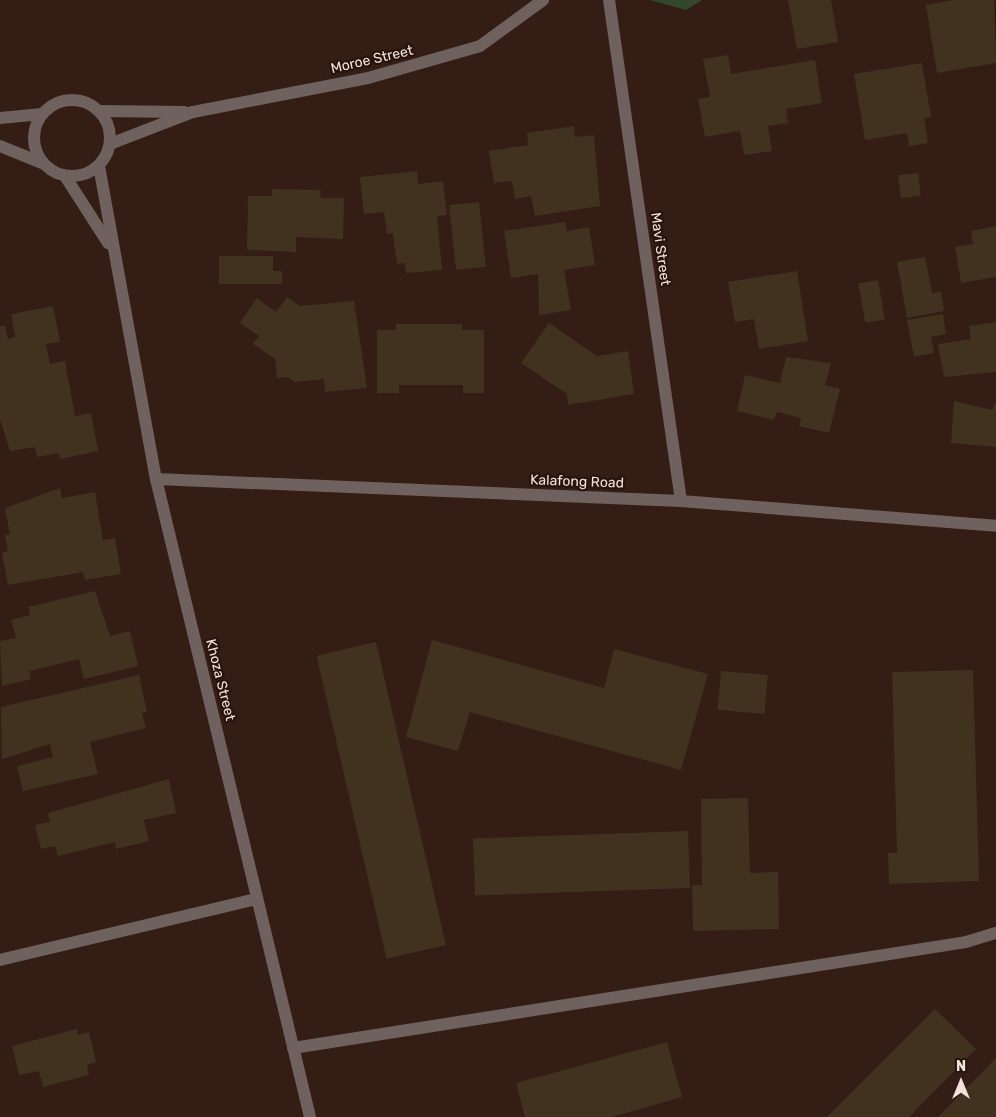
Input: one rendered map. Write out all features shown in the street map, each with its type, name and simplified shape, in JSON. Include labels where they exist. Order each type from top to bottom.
[{"type":"street","name":"Moroe Street","points":[[110,144],[193,112],[368,78],[480,46],[543,0]]},
{"type":"street","name":"Mavi Street","points":[[609,0],[681,502]]},
{"type":"street","points":[[0,118],[42,114],[65,100],[78,100],[99,111],[106,121],[110,144],[99,166],[90,173],[65,176],[42,163],[0,146]]},
{"type":"street","name":"Moroe Street","points":[[99,111],[193,112]]},
{"type":"street","points":[[42,114],[33,138],[42,163]]},
{"type":"street","name":"Khoza Street","points":[[99,166],[111,248],[156,479],[310,1117]]},
{"type":"street","name":"Khoza Street","points":[[65,176],[111,248]]},
{"type":"street","name":"Kalafong Road","points":[[156,479],[681,502],[996,526]]},
{"type":"street","points":[[0,960],[257,900]]},
{"type":"street","points":[[293,1048],[966,942],[996,933]]},
{"type":"green space","points":[[650,0],[702,0],[686,10]]},
{"type":"building","points":[[788,0],[831,0],[838,42],[797,49]]},
{"type":"building","points":[[954,0],[994,0],[996,63],[937,73],[926,5]]},
{"type":"building","points":[[728,55],[731,74],[815,60],[822,103],[786,109],[788,123],[768,126],[772,151],[744,155],[740,131],[705,137],[698,99],[710,97],[703,59]]},
{"type":"building","points":[[922,63],[931,117],[924,118],[928,143],[909,146],[907,133],[865,140],[854,74]]},
{"type":"building","points":[[574,126],[575,137],[594,135],[600,206],[535,216],[531,196],[515,199],[512,181],[494,183],[489,151],[528,145],[527,133]]},
{"type":"building","points":[[417,171],[418,184],[443,181],[447,215],[437,216],[442,270],[406,273],[404,263],[397,264],[393,233],[387,234],[384,212],[364,214],[360,177]]},
{"type":"building","points":[[918,173],[921,196],[901,198],[898,175]]},
{"type":"building","points":[[272,189],[321,190],[320,198],[344,198],[343,239],[296,237],[296,252],[247,250],[248,196],[272,196]]},
{"type":"building","points":[[479,202],[486,267],[456,270],[449,205]]},
{"type":"building","points":[[565,222],[567,231],[589,227],[595,265],[564,270],[571,310],[539,315],[538,274],[511,278],[504,231]]},
{"type":"building","points":[[996,226],[996,277],[961,283],[955,247],[973,244],[971,231]]},
{"type":"building","points":[[219,256],[273,256],[273,271],[282,271],[282,284],[219,284]]},
{"type":"building","points":[[925,257],[932,293],[941,292],[944,311],[907,318],[897,262]]},
{"type":"building","points":[[797,271],[808,341],[759,349],[754,319],[735,322],[728,282]]},
{"type":"building","points":[[878,280],[885,319],[865,323],[858,283]]},
{"type":"building","points":[[287,297],[300,306],[354,301],[367,388],[325,392],[324,379],[295,382],[288,377],[277,378],[275,359],[253,344],[259,336],[240,323],[257,298],[276,312]]},
{"type":"building","points":[[53,306],[60,342],[46,344],[50,364],[65,361],[75,416],[91,413],[98,451],[60,459],[59,453],[37,457],[35,447],[10,451],[0,419],[0,326],[5,326],[8,339],[15,337],[11,314]]},
{"type":"building","points":[[943,314],[946,334],[931,337],[934,353],[914,357],[907,320]]},
{"type":"building","points":[[996,322],[996,372],[944,377],[938,344],[971,339],[969,326]]},
{"type":"building","points":[[549,323],[597,356],[628,351],[634,394],[568,405],[567,394],[521,363]]},
{"type":"building","points":[[396,324],[462,324],[462,330],[484,330],[484,393],[463,393],[463,385],[399,385],[399,393],[377,393],[377,330],[396,330]]},
{"type":"building","points":[[786,357],[831,363],[825,385],[840,389],[829,433],[799,426],[801,418],[777,412],[774,420],[737,411],[745,375],[780,383]]},
{"type":"building","points":[[954,401],[992,410],[996,402],[996,447],[951,443]]},
{"type":"building","points":[[60,488],[62,498],[95,492],[103,540],[115,538],[121,574],[85,580],[83,572],[8,585],[2,553],[8,551],[5,535],[10,534],[5,508]]},
{"type":"building","points":[[95,591],[110,636],[130,631],[138,666],[84,679],[79,659],[29,671],[31,679],[2,686],[0,641],[16,638],[11,620],[30,615],[28,607]]},
{"type":"building","points":[[432,640],[604,688],[614,649],[708,674],[681,770],[470,712],[458,751],[406,737]]},
{"type":"building","points":[[376,642],[446,945],[387,959],[317,656]]},
{"type":"building","points":[[973,670],[979,881],[889,884],[888,853],[897,853],[892,672]]},
{"type":"building","points":[[721,671],[768,675],[764,714],[718,710]]},
{"type":"building","points":[[139,675],[147,712],[142,713],[146,728],[90,742],[98,774],[23,791],[17,766],[53,757],[50,744],[2,759],[1,707]]},
{"type":"building","points":[[169,779],[176,813],[144,820],[149,841],[116,849],[115,842],[58,856],[55,846],[41,849],[35,825],[50,822],[48,813]]},
{"type":"building","points":[[748,798],[750,873],[778,872],[779,929],[693,931],[692,885],[702,885],[701,799]]},
{"type":"building","points":[[688,831],[690,888],[475,895],[473,839]]},
{"type":"building","points":[[935,1009],[976,1049],[909,1117],[827,1117]]},
{"type":"building","points":[[77,1029],[78,1035],[89,1032],[96,1062],[87,1065],[89,1075],[43,1087],[39,1071],[19,1075],[12,1046]]},
{"type":"building","points":[[667,1042],[682,1097],[612,1117],[525,1117],[516,1083]]},
{"type":"building","points":[[996,1058],[996,1117],[938,1117]]}]
